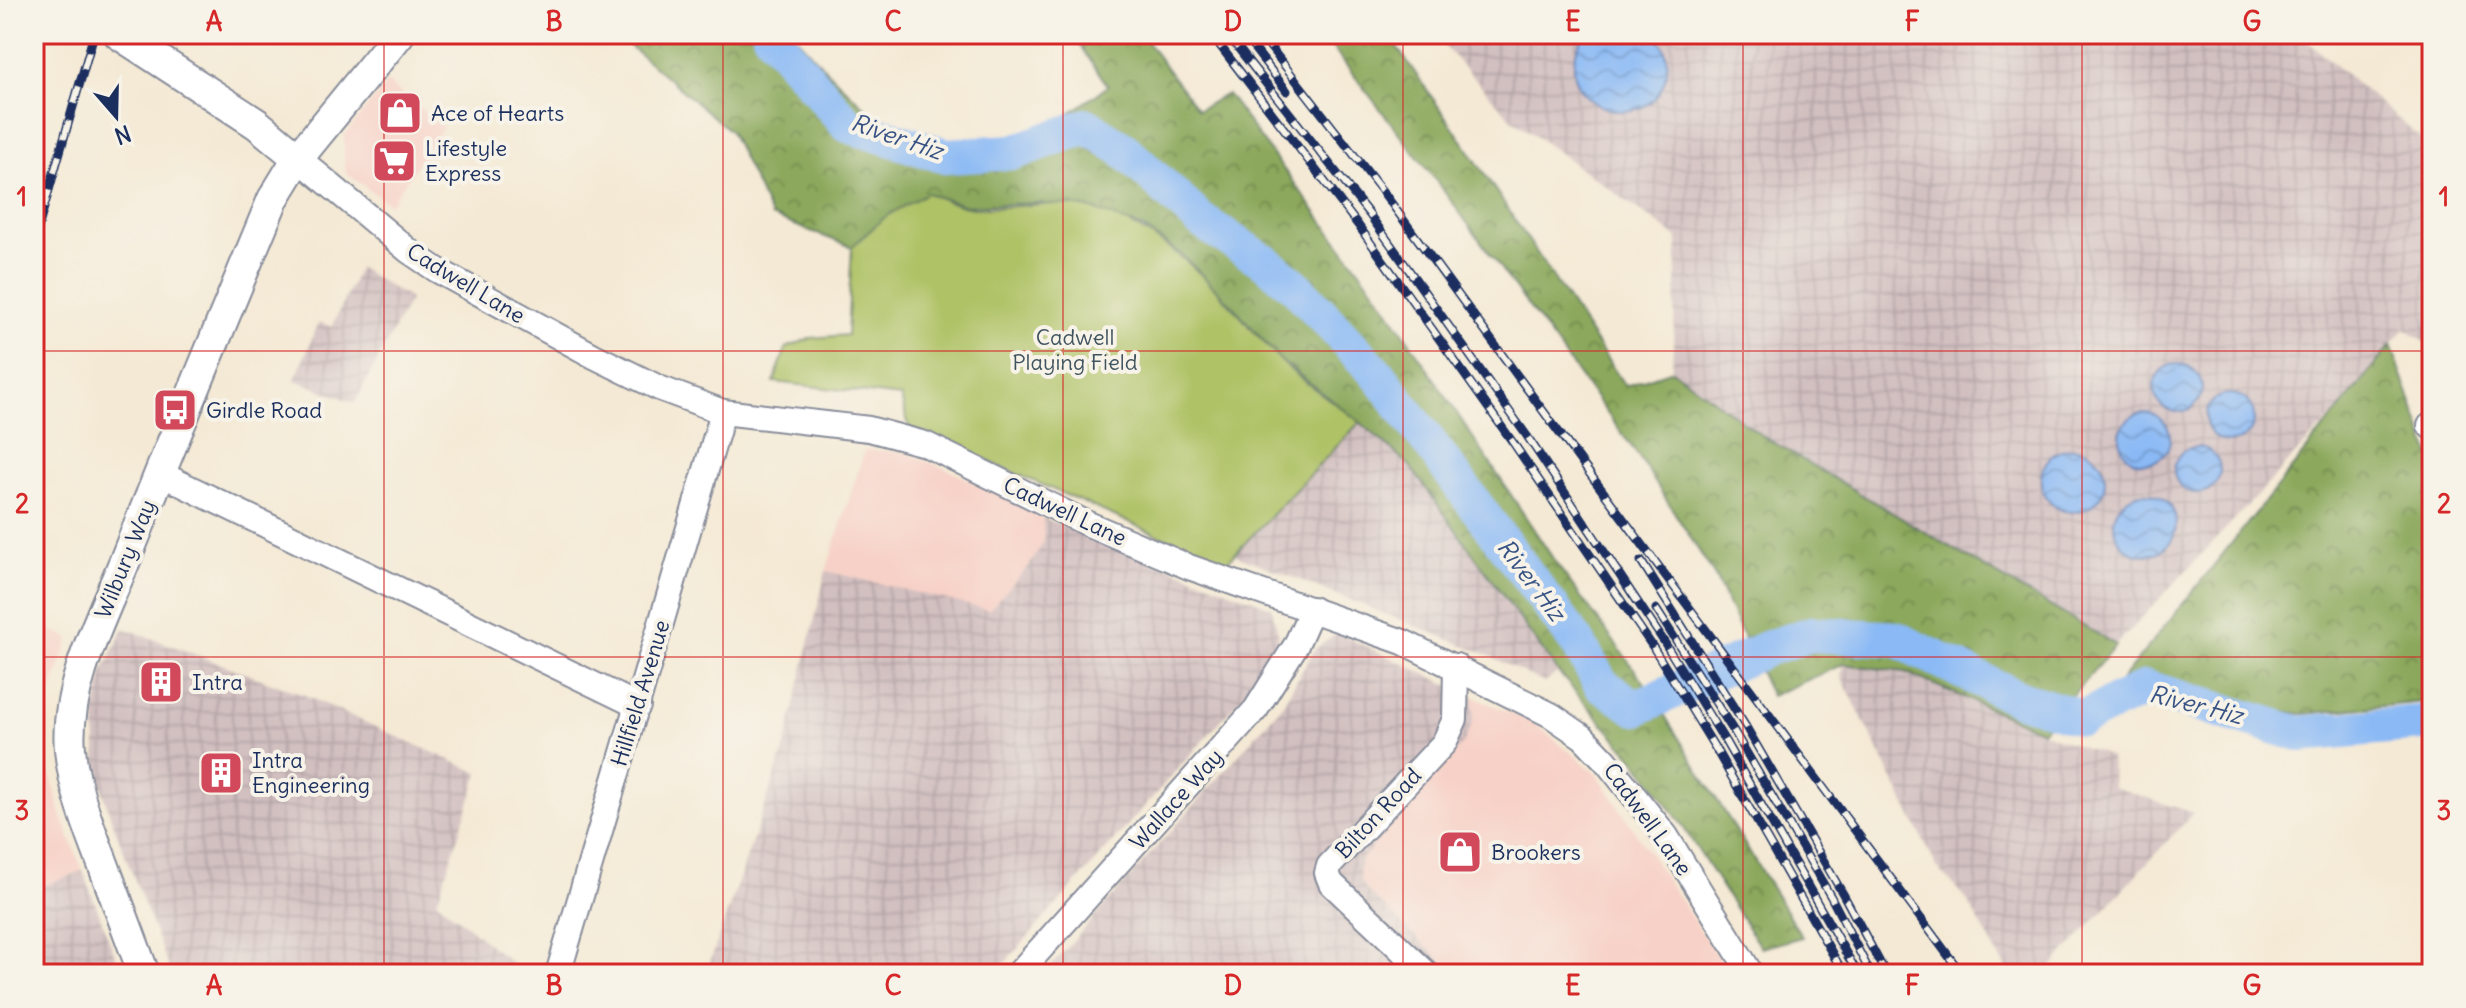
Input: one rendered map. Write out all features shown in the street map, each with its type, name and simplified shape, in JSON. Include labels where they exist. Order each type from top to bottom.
[{"type":"street","points":[[119,34],[257,124],[298,158]]},
{"type":"street","name":"Wilbury Way","points":[[144,974],[84,814],[70,748],[71,722],[85,663],[159,473],[273,199],[298,158],[399,34]]},
{"type":"street","name":"Cadwell Lane","points":[[298,158],[409,251],[437,270],[659,388],[723,412],[869,429],[925,444],[1086,523],[1159,554],[1403,642],[1558,719],[1583,737],[1606,761],[1666,836],[1751,974]]},
{"type":"street","name":"Hillfield Avenue","points":[[558,974],[723,412]]},
{"type":"street","points":[[159,473],[638,706]]},
{"type":"street","name":"Wallace Way","points":[[1018,974],[1256,709],[1296,645],[1312,609]]},
{"type":"street","name":"Bilton Road","points":[[1427,974],[1331,883],[1327,873],[1329,866],[1444,743],[1455,719],[1456,666]]},
{"type":"shaded area","points":[[1433,34],[2299,34],[2432,148],[2432,347],[2405,328],[2349,398],[2116,645],[1764,437],[1672,370],[1678,238],[1512,119]]},
{"type":"shaded area","points":[[387,82],[443,127],[390,204],[346,173],[344,159],[344,136]]},
{"type":"shaded area","points":[[359,268],[410,299],[355,403],[295,380],[319,322],[332,327]]},
{"type":"shaded area","points":[[1360,422],[1410,466],[1558,672],[1545,683],[1483,653],[1234,554]]},
{"type":"shaded area","points":[[865,450],[904,452],[951,471],[1043,518],[1044,542],[1029,566],[989,611],[826,571]]},
{"type":"shaded area","points":[[1043,518],[1271,607],[1279,636],[1248,690],[995,974],[706,974],[785,747],[826,571],[989,610],[1029,566],[1044,542]]},
{"type":"shaded area","points":[[34,622],[70,638],[48,700],[47,761],[61,815],[83,871],[34,889]]},
{"type":"shaded area","points":[[124,628],[304,695],[479,773],[437,901],[525,974],[171,974],[111,818],[97,772],[95,715],[103,672]]},
{"type":"shaded area","points":[[1338,633],[1474,697],[1473,722],[1465,741],[1361,860],[1359,870],[1361,882],[1369,893],[1456,974],[1044,974],[1281,707],[1315,649]]},
{"type":"shaded area","points":[[1844,664],[1905,672],[2059,739],[2111,757],[2113,787],[2193,813],[2045,974],[2009,974],[1967,900],[1937,867],[1841,676]]},
{"type":"shaded area","points":[[1474,697],[1534,723],[1597,774],[1729,974],[1456,974],[1369,893],[1361,882],[1361,860],[1473,721]]},
{"type":"shaded area","points":[[83,871],[122,974],[34,974],[34,889]]},
{"type":"green space","points":[[616,34],[793,34],[873,115],[932,138],[981,145],[1024,146],[1108,86],[1072,34],[1141,34],[1198,110],[1227,94],[1382,300],[1558,566],[1644,682],[1802,937],[1761,948],[1640,766],[1558,672],[1410,466],[1360,422],[1280,360],[1233,306],[1182,255],[1143,228],[1092,209],[1039,203],[966,206],[927,193],[885,217],[852,247],[771,216],[730,131]]},
{"type":"green space","points":[[1322,34],[1388,34],[1625,386],[1672,370],[1764,437],[2116,645],[2042,731],[1905,672],[1844,664],[1771,696],[1715,576],[1637,454],[1443,190]]},
{"type":"green space","name":"Cadwell Playing Field","points":[[927,193],[974,208],[1050,204],[1080,207],[1125,222],[1152,236],[1197,271],[1287,367],[1360,422],[1225,564],[909,427],[901,397],[774,382],[786,348],[811,338],[847,335],[852,247],[885,217]]},
{"type":"green space","points":[[2391,345],[2432,459],[2432,701],[2302,714],[2115,688]]},
{"type":"water","points":[[1585,34],[1656,34],[1664,48],[1667,64],[1666,75],[1656,96],[1641,108],[1622,111],[1603,107],[1586,96],[1576,79],[1575,58]]},
{"type":"water","points":[[2178,364],[2195,371],[2202,388],[2195,405],[2178,412],[2161,405],[2154,388],[2161,371]]},
{"type":"water","points":[[2230,394],[2247,401],[2254,418],[2247,435],[2230,442],[2213,435],[2206,418],[2213,401]]},
{"type":"water","points":[[2145,413],[2162,421],[2170,438],[2162,455],[2145,463],[2128,455],[2120,438],[2128,421]]},
{"type":"water","points":[[2197,447],[2214,453],[2220,470],[2214,487],[2197,493],[2180,487],[2174,470],[2180,453]]},
{"type":"water","points":[[2067,448],[2079,448],[2096,457],[2103,468],[2103,492],[2096,503],[2079,512],[2067,512],[2055,507],[2046,498],[2041,486],[2041,474],[2046,462],[2055,453]]},
{"type":"water","points":[[2145,493],[2167,502],[2176,524],[2167,546],[2145,555],[2123,546],[2114,524],[2123,502]]},
{"type":"waterway","name":"River Hiz","points":[[770,34],[848,125],[946,156],[1014,152],[1087,126],[1124,150],[1200,220],[1268,264],[1294,285],[1381,378],[1577,642],[1602,685],[1636,708],[1768,648],[1811,634],[1896,639],[2020,699],[2083,718],[2146,688],[2300,734],[2432,722]]},
{"type":"railway","points":[[34,242],[94,34]]},
{"type":"railway","points":[[1211,34],[1358,225],[1653,647],[1714,746],[1844,974]]},
{"type":"railway","points":[[1227,34],[1369,214],[1527,436],[1663,640],[1725,741],[1858,974]]},
{"type":"railway","points":[[1243,34],[1287,91]]},
{"type":"railway","points":[[1260,34],[1386,196],[1962,974]]},
{"type":"railway","points":[[1641,561],[1746,727],[1886,974]]},
{"type":"railway","points":[[1656,609],[1735,733],[1831,897],[1871,974]]},
{"type":"place","name":"Ace of Hearts","points":[[400,113]]},
{"type":"place","name":"Lifestyle Express","points":[[394,161]]},
{"type":"place","name":"Girdle Road","points":[[175,410]]},
{"type":"place","name":"Intra","points":[[161,682]]},
{"type":"place","name":"Intra Engineering","points":[[221,773]]},
{"type":"place","name":"Brookers","points":[[1460,852]]}]
